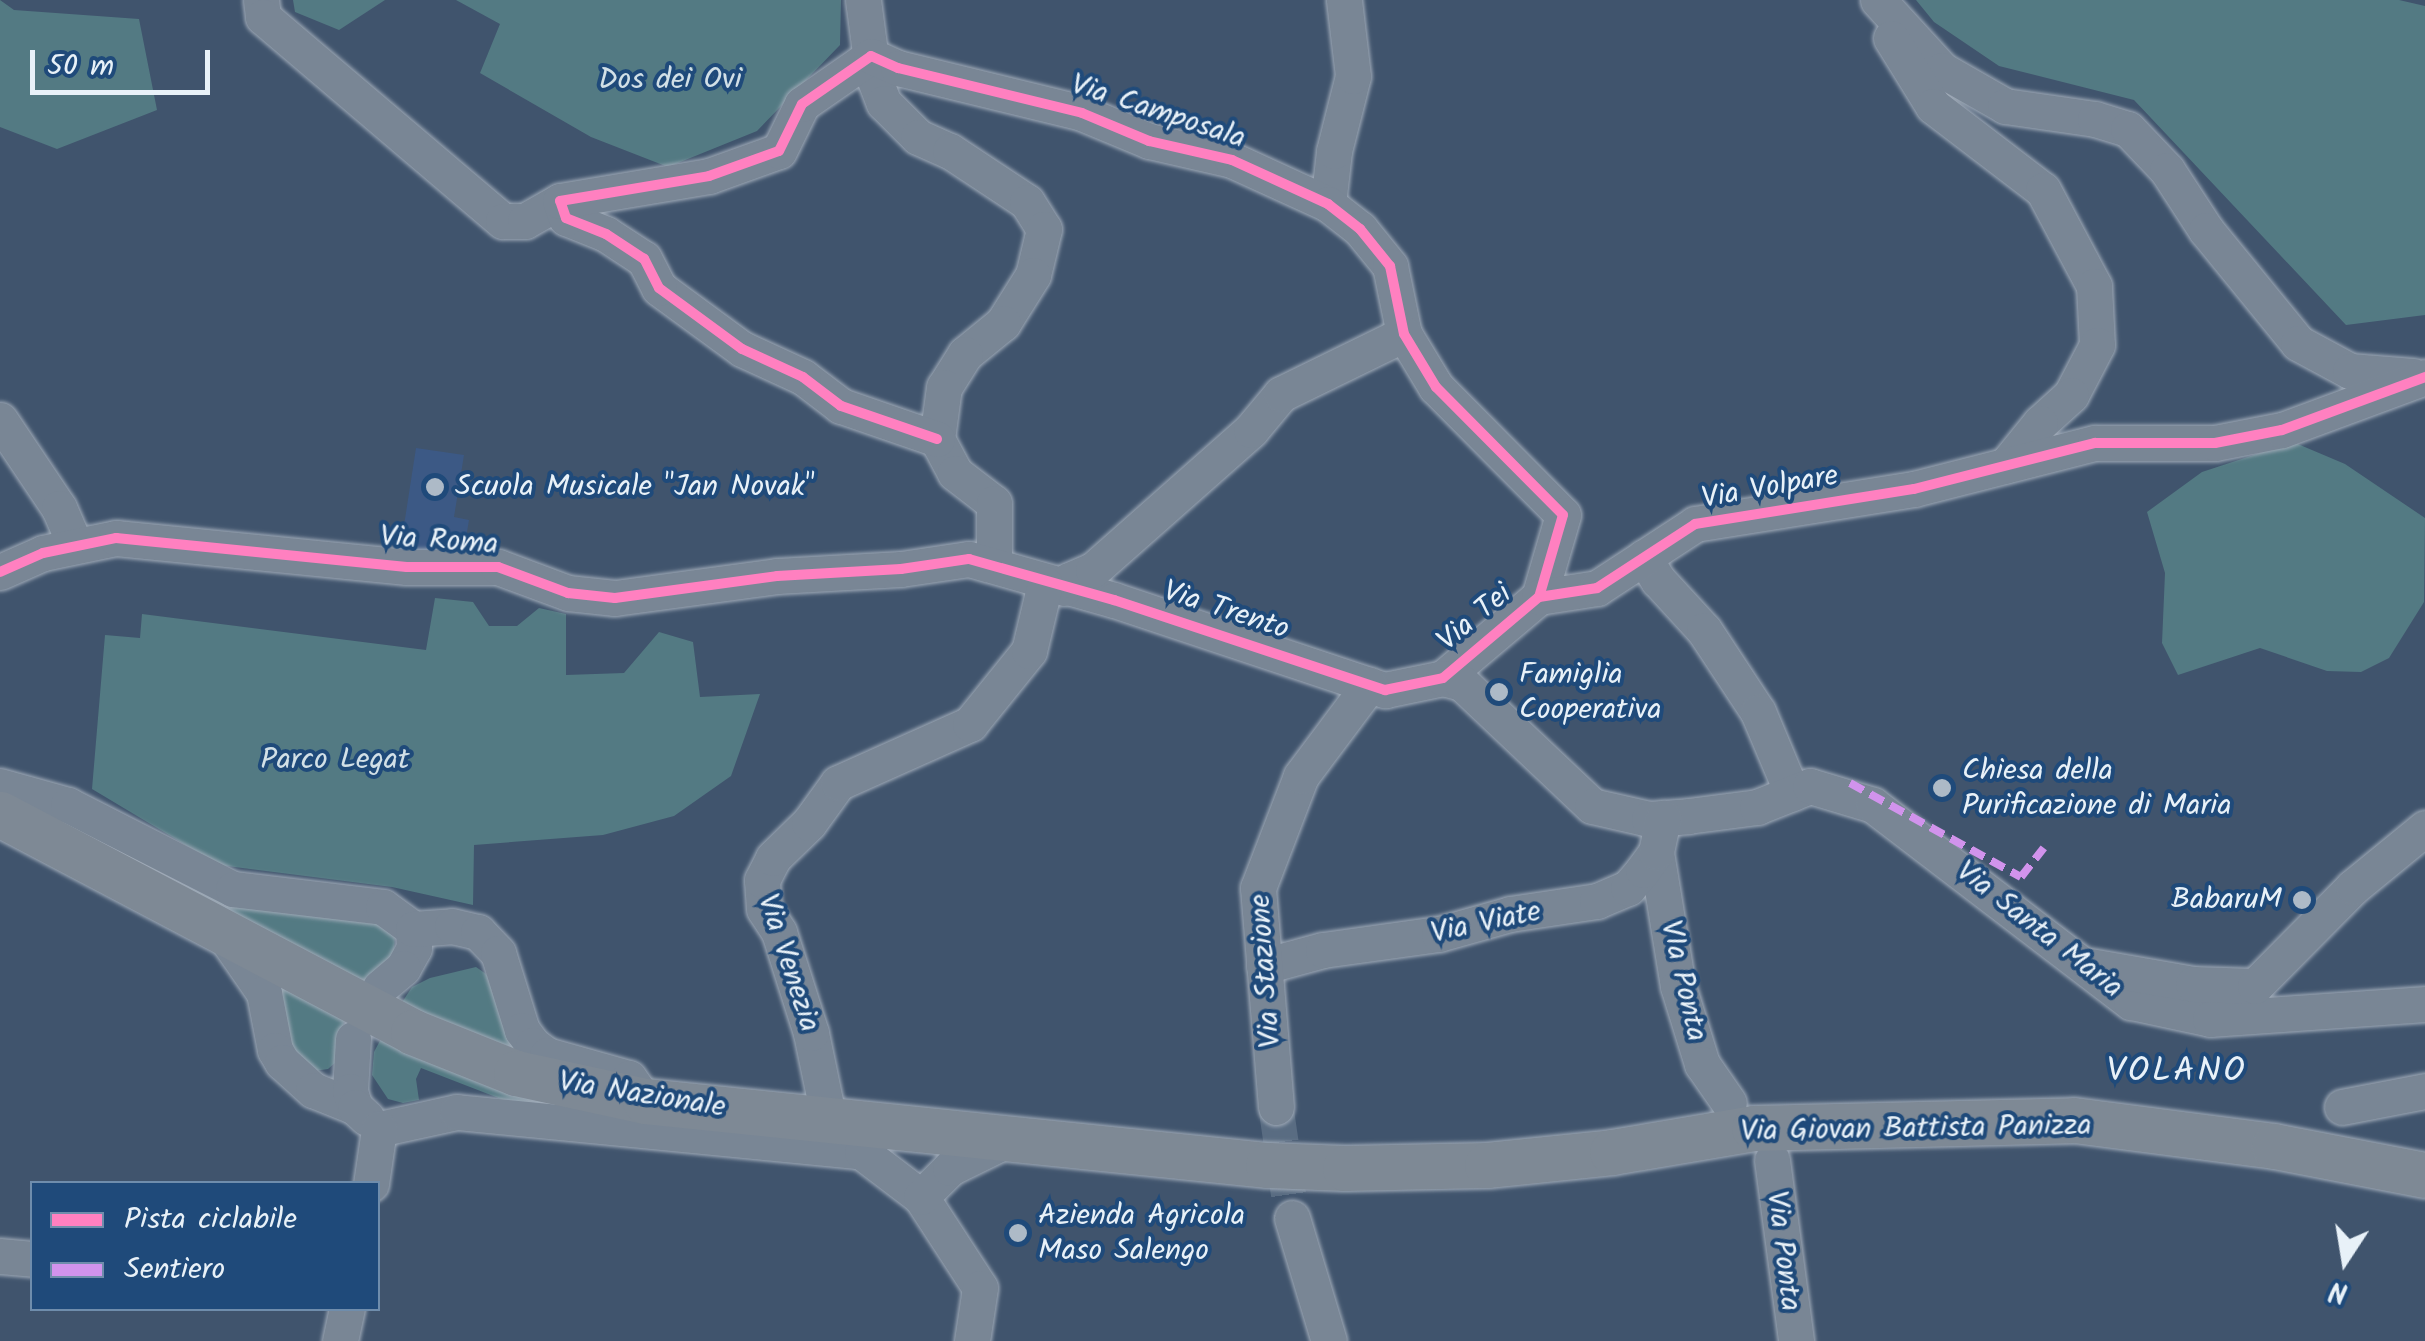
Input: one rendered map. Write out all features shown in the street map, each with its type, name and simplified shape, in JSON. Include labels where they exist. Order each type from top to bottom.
[{"type":"main road","name":"Via Nazionale","points":[[0,814],[224,935],[468,1056],[548,1082],[646,1101],[1017,1136],[1268,1165],[1345,1168]]},
{"type":"main road","name":"Via Giovan Battista Panizza","points":[[1345,1168],[1487,1165],[1612,1152],[1754,1128],[2074,1120],[2274,1146],[2425,1175]]},
{"type":"street","points":[[262,0],[263,17],[502,221],[524,221],[560,201],[709,176],[779,151],[802,104],[870,56]]},
{"type":"street","points":[[863,0],[870,56],[884,103],[918,137],[950,152],[1028,202],[1044,229],[1033,275],[1004,322],[964,354],[944,387],[937,439],[955,473],[994,503],[994,563]]},
{"type":"street","points":[[1328,204],[1334,151],[1352,76],[1344,0]]},
{"type":"street","points":[[1877,0],[1942,70],[2005,106],[2095,118],[2128,129],[2167,170],[2206,230],[2298,344],[2350,371],[2425,375]]},
{"type":"street","points":[[1877,0],[1882,24],[1934,106],[2044,190],[2094,286],[2096,345],[2071,395],[2040,422],[2005,466]]},
{"type":"street","name":"Via Camposala","points":[[870,56],[898,68],[1082,113],[1149,142],[1232,160],[1328,204],[1360,228],[1390,266],[1404,334],[1436,388],[1562,516]]},
{"type":"street","points":[[560,201],[566,218],[606,234],[644,259],[659,288],[742,349],[803,377],[842,406],[937,439]]},
{"type":"street","points":[[1055,586],[1093,570],[1241,440],[1281,394],[1404,334]]},
{"type":"street","name":"Via Volpare","points":[[1644,558],[1695,524],[1914,489],[2095,443],[2215,443],[2282,430],[2425,375]]},
{"type":"street","points":[[0,420],[59,508],[76,544]]},
{"type":"street","name":"Via Tei","points":[[1538,598],[1562,516]]},
{"type":"street","name":"Via Roma","points":[[0,572],[76,544],[116,538],[170,540],[407,566],[498,567],[568,593],[616,598],[777,576],[902,569],[969,558],[994,563]]},
{"type":"street","points":[[1443,678],[1462,683],[1592,806],[1660,835],[1758,807],[1792,793],[1758,712],[1704,630],[1644,558]]},
{"type":"street","name":"Via Tei","points":[[1443,678],[1538,598],[1597,588],[1644,558]]},
{"type":"street","name":"Via Trento","points":[[994,563],[1055,586],[1386,690],[1443,678]]},
{"type":"street","name":"Via Venezia","points":[[830,1120],[811,1033],[779,932],[764,909],[762,880],[772,858],[809,823],[838,783],[970,724],[1029,651],[1055,586]]},
{"type":"street","name":"Via Stazione","points":[[1276,1107],[1258,888],[1302,776],[1369,685]]},
{"type":"street","name":"Via Santa Maria","points":[[1792,793],[1810,786],[1874,805],[2089,966],[2131,1002],[2210,1018],[2364,1012],[2425,1004]]},
{"type":"street","points":[[0,787],[144,864],[162,880],[176,909]]},
{"type":"street","points":[[0,787],[68,805],[232,889],[364,902],[383,907],[414,929],[452,926],[478,932],[498,953],[522,1030],[533,1046],[547,1055],[629,1078],[646,1101]]},
{"type":"street","points":[[2089,966],[2193,984],[2255,986],[2354,888],[2425,828]]},
{"type":"street","name":"Via Viate","points":[[1264,966],[1350,945],[1439,934],[1510,914],[1598,900],[1628,888],[1660,835]]},
{"type":"street","name":"VIa Ponta","points":[[1660,835],[1678,986],[1702,1064],[1729,1103]]},
{"type":"street","points":[[380,987],[403,968],[414,948],[414,929]]},
{"type":"street","points":[[224,935],[264,993],[271,1034],[282,1062],[313,1090],[367,1118],[457,1112],[862,1152],[921,1197],[980,1288],[972,1341]]},
{"type":"street","points":[[353,1039],[349,1077],[367,1118],[371,1181]]},
{"type":"street","points":[[2342,1107],[2425,1091]]},
{"type":"street","points":[[921,1197],[950,1168],[1017,1136]]},
{"type":"street","name":"Via Ponta","points":[[1772,1160],[1796,1341]]},
{"type":"street","points":[[1292,1218],[1329,1341]]},
{"type":"street","points":[[0,1256],[30,1259]]},
{"type":"street","points":[[340,1341],[345,1311]]},
{"type":"shaded area","name":"Scuola Musicale \"Jan Novak\"","points":[[416,448],[464,455],[454,517],[469,520],[460,574],[398,564]]},
{"type":"green space","points":[[0,0],[14,10],[139,19],[157,110],[57,149],[0,127]]},
{"type":"green space","points":[[293,0],[385,0],[339,30],[295,12]]},
{"type":"green space","name":"Dos dei Ovi","points":[[456,0],[841,0],[840,45],[757,131],[668,167],[591,137],[480,73],[500,24]]},
{"type":"green space","points":[[1916,0],[2399,0],[2425,6],[2425,315],[2346,325],[2134,100],[1999,66],[1934,22]]},
{"type":"green space","points":[[2293,442],[2345,464],[2425,518],[2424,602],[2389,658],[2361,672],[2327,671],[2260,648],[2178,675],[2162,643],[2165,573],[2147,512],[2202,472]]},
{"type":"green space","name":"Parco Legat","points":[[435,598],[473,602],[489,626],[517,626],[539,608],[566,614],[566,675],[624,673],[659,632],[693,642],[700,697],[760,694],[731,776],[674,816],[603,835],[474,845],[473,905],[392,887],[219,865],[92,789],[105,635],[140,638],[142,614],[426,650]]},
{"type":"green space","points":[[173,870],[347,907],[395,931],[394,956],[360,986],[200,902]]},
{"type":"green space","points":[[476,967],[486,974],[540,1065],[399,1007],[412,987],[430,978]]},
{"type":"green space","points":[[266,974],[345,1015],[336,1062],[328,1069],[314,1071],[287,1054]]},
{"type":"green space","points":[[383,1035],[619,1113],[511,1103],[421,1068],[416,1079],[419,1100],[403,1103],[388,1099],[372,1075],[374,1052]]},
{"type":"tunnel","points":[[1276,1107],[1292,1218]]},
{"type":"marked path","points":[[1850,783],[2021,877],[2044,848]]},
{"type":"cycle path","points":[[937,439],[841,406],[803,377],[742,349],[659,288],[644,259],[606,234],[566,218],[560,201],[709,176],[779,151],[802,104],[871,56],[898,68],[1082,113],[1149,141],[1232,160],[1328,204],[1360,229],[1390,266],[1404,334],[1436,387],[1563,515],[1539,597]]},
{"type":"cycle path","points":[[0,572],[43,553],[116,538],[407,567],[498,567],[568,593],[615,598],[777,576],[901,569],[969,559],[1114,600],[1385,690],[1443,678],[1539,597],[1597,588],[1695,524],[1914,489],[2095,443],[2215,443],[2282,430],[2425,377]]},
{"type":"place","name":"Scuola Musicale \"Jan Novak\"","points":[[435,487]]},
{"type":"place","name":"Famiglia Cooperativa","points":[[1499,692]]},
{"type":"place","name":"Chiesa della Purificazione di Maria","points":[[1942,788]]},
{"type":"place","name":"BabaruM","points":[[2302,900]]},
{"type":"place","name":"Azienda Agricola Maso Salengo","points":[[1018,1233]]},
{"type":"district","name":"VOLANO","points":[[2177,1072]]}]
